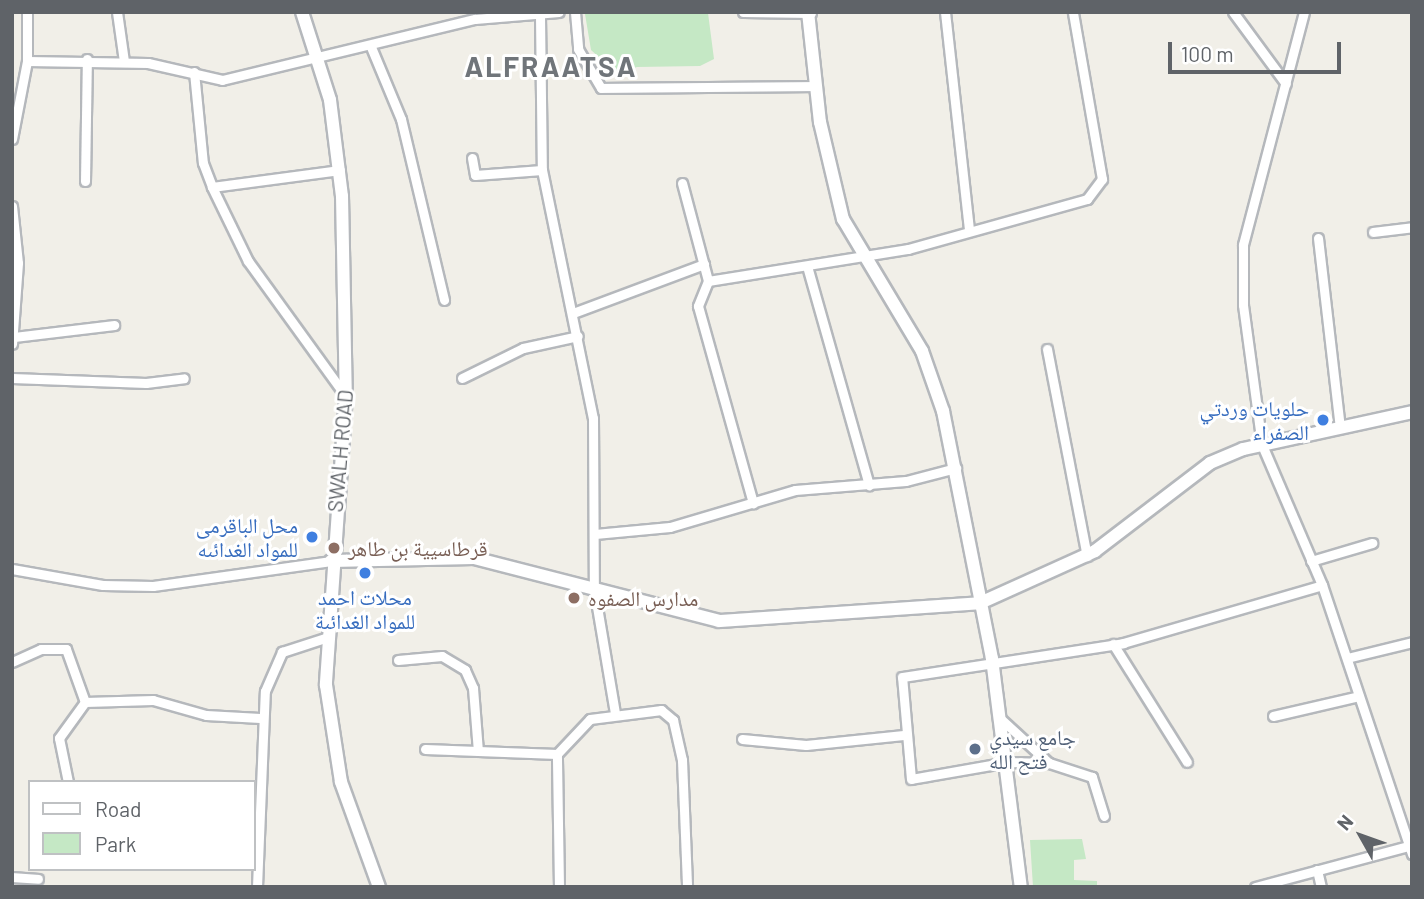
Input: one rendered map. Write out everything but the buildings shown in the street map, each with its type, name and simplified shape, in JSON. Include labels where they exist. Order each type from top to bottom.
[{"type":"street","points":[[12,139],[27,61],[27,12]]},
{"type":"street","points":[[117,12],[124,61]]},
{"type":"street","name":"SWALH ROAD","points":[[302,12],[320,59],[340,170],[346,396],[331,561],[328,637],[331,738],[353,824],[379,887]]},
{"type":"street","points":[[27,61],[124,61],[194,72],[222,80],[371,47],[475,19],[540,16],[559,12]]},
{"type":"street","points":[[575,12],[578,49],[601,88],[815,86]]},
{"type":"street","points":[[743,12],[810,13],[815,86],[834,188],[862,258],[922,351],[956,468],[992,659],[1008,762],[1021,887]]},
{"type":"street","points":[[945,12],[969,231]]},
{"type":"street","points":[[708,281],[862,258],[1087,200],[1101,184],[1091,89],[1073,12]]},
{"type":"street","points":[[1233,12],[1286,84]]},
{"type":"street","points":[[1255,887],[1411,848],[1322,584],[1262,445],[1243,305],[1243,245],[1304,12]]},
{"type":"street","points":[[540,16],[542,170],[593,418],[594,589],[615,713]]},
{"type":"street","points":[[371,47],[401,119],[444,300]]},
{"type":"street","points":[[85,181],[87,59]]},
{"type":"street","points":[[194,72],[203,163],[212,187],[248,261],[346,396]]},
{"type":"street","points":[[472,158],[475,175],[542,170]]},
{"type":"street","points":[[212,187],[340,170]]},
{"type":"street","points":[[682,183],[708,281],[698,306],[753,503]]},
{"type":"street","points":[[12,206],[18,263],[13,341],[114,325]]},
{"type":"street","points":[[1373,232],[1412,227]]},
{"type":"street","points":[[1318,237],[1340,428]]},
{"type":"street","points":[[573,313],[704,264]]},
{"type":"street","points":[[807,266],[869,485]]},
{"type":"street","points":[[462,378],[523,348],[578,336]]},
{"type":"street","points":[[1047,349],[1087,556]]},
{"type":"street","points":[[12,378],[146,383],[184,378]]},
{"type":"street","points":[[12,569],[103,585],[153,586],[331,561],[474,558],[719,621],[980,603],[1087,556],[1210,463],[1262,445],[1412,412]]},
{"type":"street","points":[[595,534],[640,533],[795,490],[869,485],[956,468]]},
{"type":"street","points":[[1311,561],[1372,543]]},
{"type":"street","points":[[1104,816],[1092,777],[1049,763],[1008,762],[911,779],[903,735],[902,677],[992,659],[1113,644],[1322,584]]},
{"type":"street","points":[[257,887],[260,718],[276,659],[294,645],[328,637]]},
{"type":"street","points":[[1347,658],[1412,642]]},
{"type":"street","points":[[1113,644],[1187,762]]},
{"type":"street","points":[[12,662],[41,649],[65,649],[85,702]]},
{"type":"street","points":[[398,660],[442,656],[465,670],[473,688],[478,751]]},
{"type":"street","points":[[1273,716],[1359,696]]},
{"type":"street","points":[[85,702],[153,700],[206,715],[260,718]]},
{"type":"street","points":[[68,780],[58,738],[85,702]]},
{"type":"street","points":[[559,887],[557,754],[590,719],[615,713],[661,710],[673,720],[682,760],[687,887]]},
{"type":"street","points":[[1002,720],[1049,763]]},
{"type":"street","points":[[742,739],[806,745],[903,735]]},
{"type":"street","points":[[425,749],[557,754]]},
{"type":"street","points":[[1317,870],[1321,887]]},
{"type":"street","points":[[12,877],[38,878]]},
{"type":"green space","points":[[708,13],[714,59],[700,66],[637,67],[604,78],[601,59],[591,50],[585,14]]},
{"type":"green space","points":[[1082,839],[1086,859],[1074,860],[1074,880],[1097,881],[1097,887],[1033,887],[1030,840]]},
{"type":"place","name":"حلويات وردتي الصفراء","points":[[1323,420]]},
{"type":"place","name":"محل الباقرمى للمواد الغدائىه","points":[[312,537]]},
{"type":"place","name":"قرطاسيية بن طاهر","points":[[334,548]]},
{"type":"place","name":"محلات احمد للمواد الغدائىة","points":[[365,573]]},
{"type":"place","name":"مدارس الصفوه","points":[[574,598]]},
{"type":"place","name":"جامع سيدي فتح الله","points":[[975,749]]},
{"type":"district","name":"ALFRAATSA","points":[[551,66]]}]
